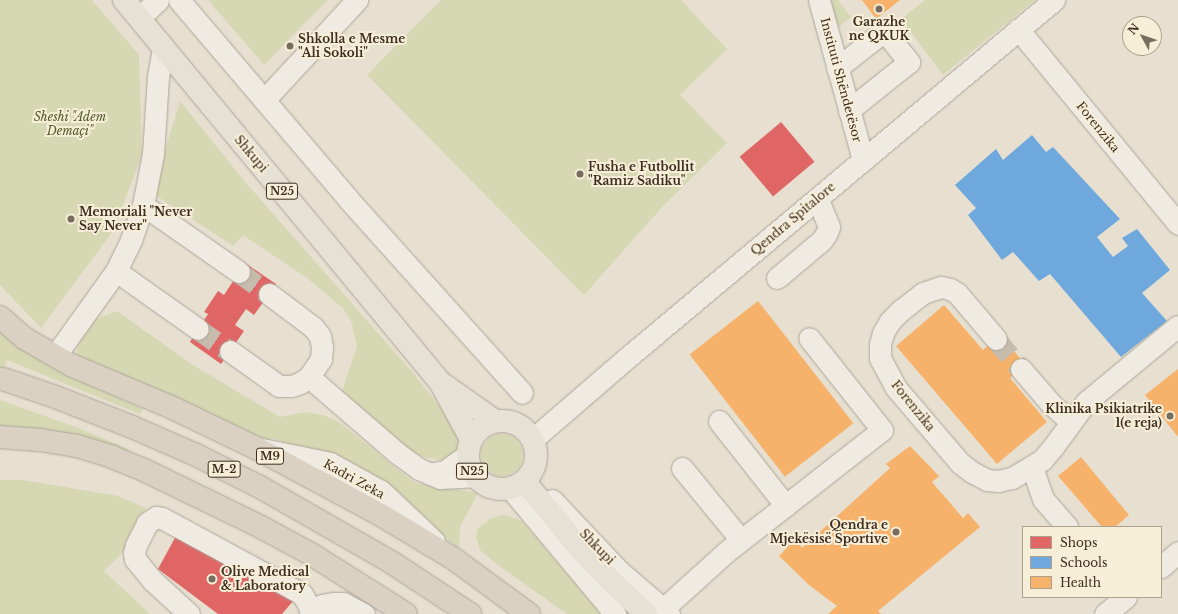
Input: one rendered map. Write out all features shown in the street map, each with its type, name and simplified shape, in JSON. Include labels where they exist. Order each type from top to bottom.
[{"type":"highway","name":"M9","points":[[0,318],[24,338],[55,356],[105,381],[175,409],[256,448],[381,515],[454,559],[529,614]]},
{"type":"highway","name":"M-2","points":[[2,379],[60,398],[132,426],[196,455],[260,487],[391,562],[470,614]]},
{"type":"highway","points":[[0,438],[40,440],[77,446],[112,457],[144,470],[261,526],[343,574],[406,614]]},
{"type":"highway","name":"M-2","points":[[431,589],[462,614]]},
{"type":"main road","name":"Shkupi","points":[[124,0],[440,382],[496,422],[504,421],[521,426],[533,439]]},
{"type":"main road","name":"Shkupi","points":[[440,382],[469,447],[469,466],[474,476]]},
{"type":"main road","points":[[469,447],[482,428],[496,422]]},
{"type":"main road","points":[[522,483],[537,457],[533,439]]},
{"type":"main road","name":"N25","points":[[474,476],[480,482],[492,488],[522,483]]},
{"type":"main road","name":"Shkupi","points":[[522,483],[609,579],[659,612]]},
{"type":"street","points":[[139,18],[158,0]]},
{"type":"street","points":[[179,0],[349,200],[522,393]]},
{"type":"street","points":[[264,100],[357,0]]},
{"type":"street","name":"Instituti Shëndetësor","points":[[819,0],[863,160]]},
{"type":"street","name":"Qendra Spitalore","points":[[533,439],[817,198],[1054,0]]},
{"type":"street","name":"Forenzika","points":[[1018,29],[1178,224]]},
{"type":"street","points":[[837,68],[884,31],[909,62],[849,110]]},
{"type":"street","points":[[55,356],[116,271],[131,240],[143,205],[153,154],[158,77],[163,49]]},
{"type":"street","points":[[778,278],[822,240],[826,234],[828,227],[817,198]]},
{"type":"street","points":[[143,205],[239,272]]},
{"type":"street","points":[[116,271],[198,329]]},
{"type":"street","name":"Forenzika","points":[[996,339],[957,293],[950,289],[937,288],[923,292],[890,321],[883,333],[880,344],[880,358],[893,383],[908,403],[960,463],[972,472],[987,480],[998,481],[1012,478],[1042,460],[1053,447],[1070,421],[1086,402],[1178,326]]},
{"type":"street","points":[[230,352],[280,386],[291,386],[300,383],[309,377],[321,358],[322,347],[320,336],[313,326],[269,294]]},
{"type":"street","points":[[659,612],[741,540],[882,430],[808,338]]},
{"type":"street","points":[[1021,369],[1052,405],[1070,421]]},
{"type":"street","points":[[309,377],[397,453],[429,474],[440,478],[474,476]]},
{"type":"street","points":[[719,421],[786,506]]},
{"type":"street","points":[[429,474],[445,471],[469,447]]},
{"type":"street","points":[[1032,467],[1043,499],[1066,526]]},
{"type":"street","points":[[682,468],[741,540]]},
{"type":"street","points":[[522,483],[615,614]]},
{"type":"street","name":"Shkupi","points":[[522,483],[619,571],[659,612]]},
{"type":"street","points":[[189,614],[152,580],[135,559],[134,548],[147,523],[156,517],[162,518],[302,594],[311,613],[322,604],[343,603],[364,614]]},
{"type":"street","points":[[1162,566],[1178,552]]},
{"type":"street","points":[[1105,614],[1125,598]]},
{"type":"green space","name":"Sheshi \"Adem Demaçi\"","points":[[0,0],[92,0],[139,55],[142,155],[113,231],[41,328],[0,285]]},
{"type":"green space","points":[[208,0],[328,0],[264,65]]},
{"type":"green space","name":"Fusha e Futbollit \"Ramiz Sadiku\"","points":[[441,0],[681,0],[727,49],[680,95],[727,143],[664,205],[584,295],[367,75]]},
{"type":"green space","points":[[823,0],[838,0],[851,17],[833,31]]},
{"type":"green space","points":[[925,0],[1035,0],[943,75],[901,19]]},
{"type":"green space","points":[[180,101],[246,183],[414,374],[462,435],[457,452],[445,461],[415,455],[340,397],[357,347],[352,323],[343,308],[307,278],[243,235],[233,246],[152,193]]},
{"type":"green space","points":[[117,311],[193,365],[280,417],[306,412],[323,415],[339,422],[415,483],[478,493],[460,527],[459,549],[425,521],[308,452],[273,438],[264,442],[76,355],[83,324]]},
{"type":"green space","points":[[0,331],[18,346],[100,390],[143,409],[140,414],[7,360],[0,378]]},
{"type":"green space","points":[[0,400],[78,428],[129,449],[126,455],[0,430]]},
{"type":"green space","points":[[498,434],[506,434],[517,440],[523,451],[523,459],[517,470],[506,476],[498,476],[487,470],[481,459],[481,451],[487,440]]},
{"type":"green space","points":[[0,480],[23,480],[118,496],[146,508],[124,551],[104,571],[150,614],[0,614]]},
{"type":"green space","points":[[501,515],[507,515],[522,521],[601,614],[567,614],[499,566],[480,550],[476,537],[478,528],[490,519]]},
{"type":"building: Shops","points":[[781,122],[814,162],[773,197],[740,157]]},
{"type":"building: Shops","points":[[245,263],[276,284],[254,315],[246,309],[235,325],[244,331],[221,364],[190,342],[208,314],[204,312],[218,291],[224,295]]},
{"type":"building: Shops","points":[[177,534],[294,600],[282,614],[218,614],[158,569]]},
{"type":"building: Schools","points":[[1032,135],[1046,152],[1053,147],[1120,219],[1097,237],[1113,257],[1128,246],[1122,238],[1137,229],[1170,270],[1142,293],[1167,321],[1121,357],[1050,274],[1039,281],[1013,252],[1002,260],[968,215],[976,208],[955,185],[996,149],[1003,160]]},
{"type":"building: Health","name":"Garazhe ne QKUK","points":[[862,0],[900,0],[876,19]]},
{"type":"building: Health","points":[[758,301],[853,423],[785,477],[689,355]]},
{"type":"building: Health","points":[[944,305],[983,350],[1000,335],[1026,365],[1010,378],[1047,422],[997,464],[896,346]]},
{"type":"building: Health","name":"Klinika Psikiatrike 1(e reja)","points":[[1178,369],[1178,437],[1145,395]]},
{"type":"building: Health","name":"Qendra e Mjekësisë Sportive","points":[[910,446],[939,476],[932,482],[963,518],[968,513],[980,527],[878,611],[881,614],[828,614],[837,606],[809,585],[779,556],[796,538],[802,548],[890,468],[886,464]]},
{"type":"building: Health","points":[[1081,457],[1129,515],[1116,526],[1101,526],[1058,476]]},
{"type":"tunnel","points":[[239,272],[269,294]]},
{"type":"tunnel","points":[[198,329],[230,351]]},
{"type":"tunnel","points":[[996,339],[1021,369]]},
{"type":"place","name":"Garazhe ne QKUK","points":[[879,9]]},
{"type":"place","name":"Shkolla e Mesme \"Ali Sokoli\"","points":[[290,46]]},
{"type":"place","name":"Fusha e Futbollit \"Ramiz Sadiku\"","points":[[580,174]]},
{"type":"place","name":"Memoriali \"Never Say Never\"","points":[[71,219]]},
{"type":"place","name":"Klinika Psikiatrike 1(e reja)","points":[[1170,416]]},
{"type":"place","name":"Qendra e Mjekësisë Sportive","points":[[896,532]]},
{"type":"place","name":"Olive Medical & Laboratory","points":[[212,579]]}]
